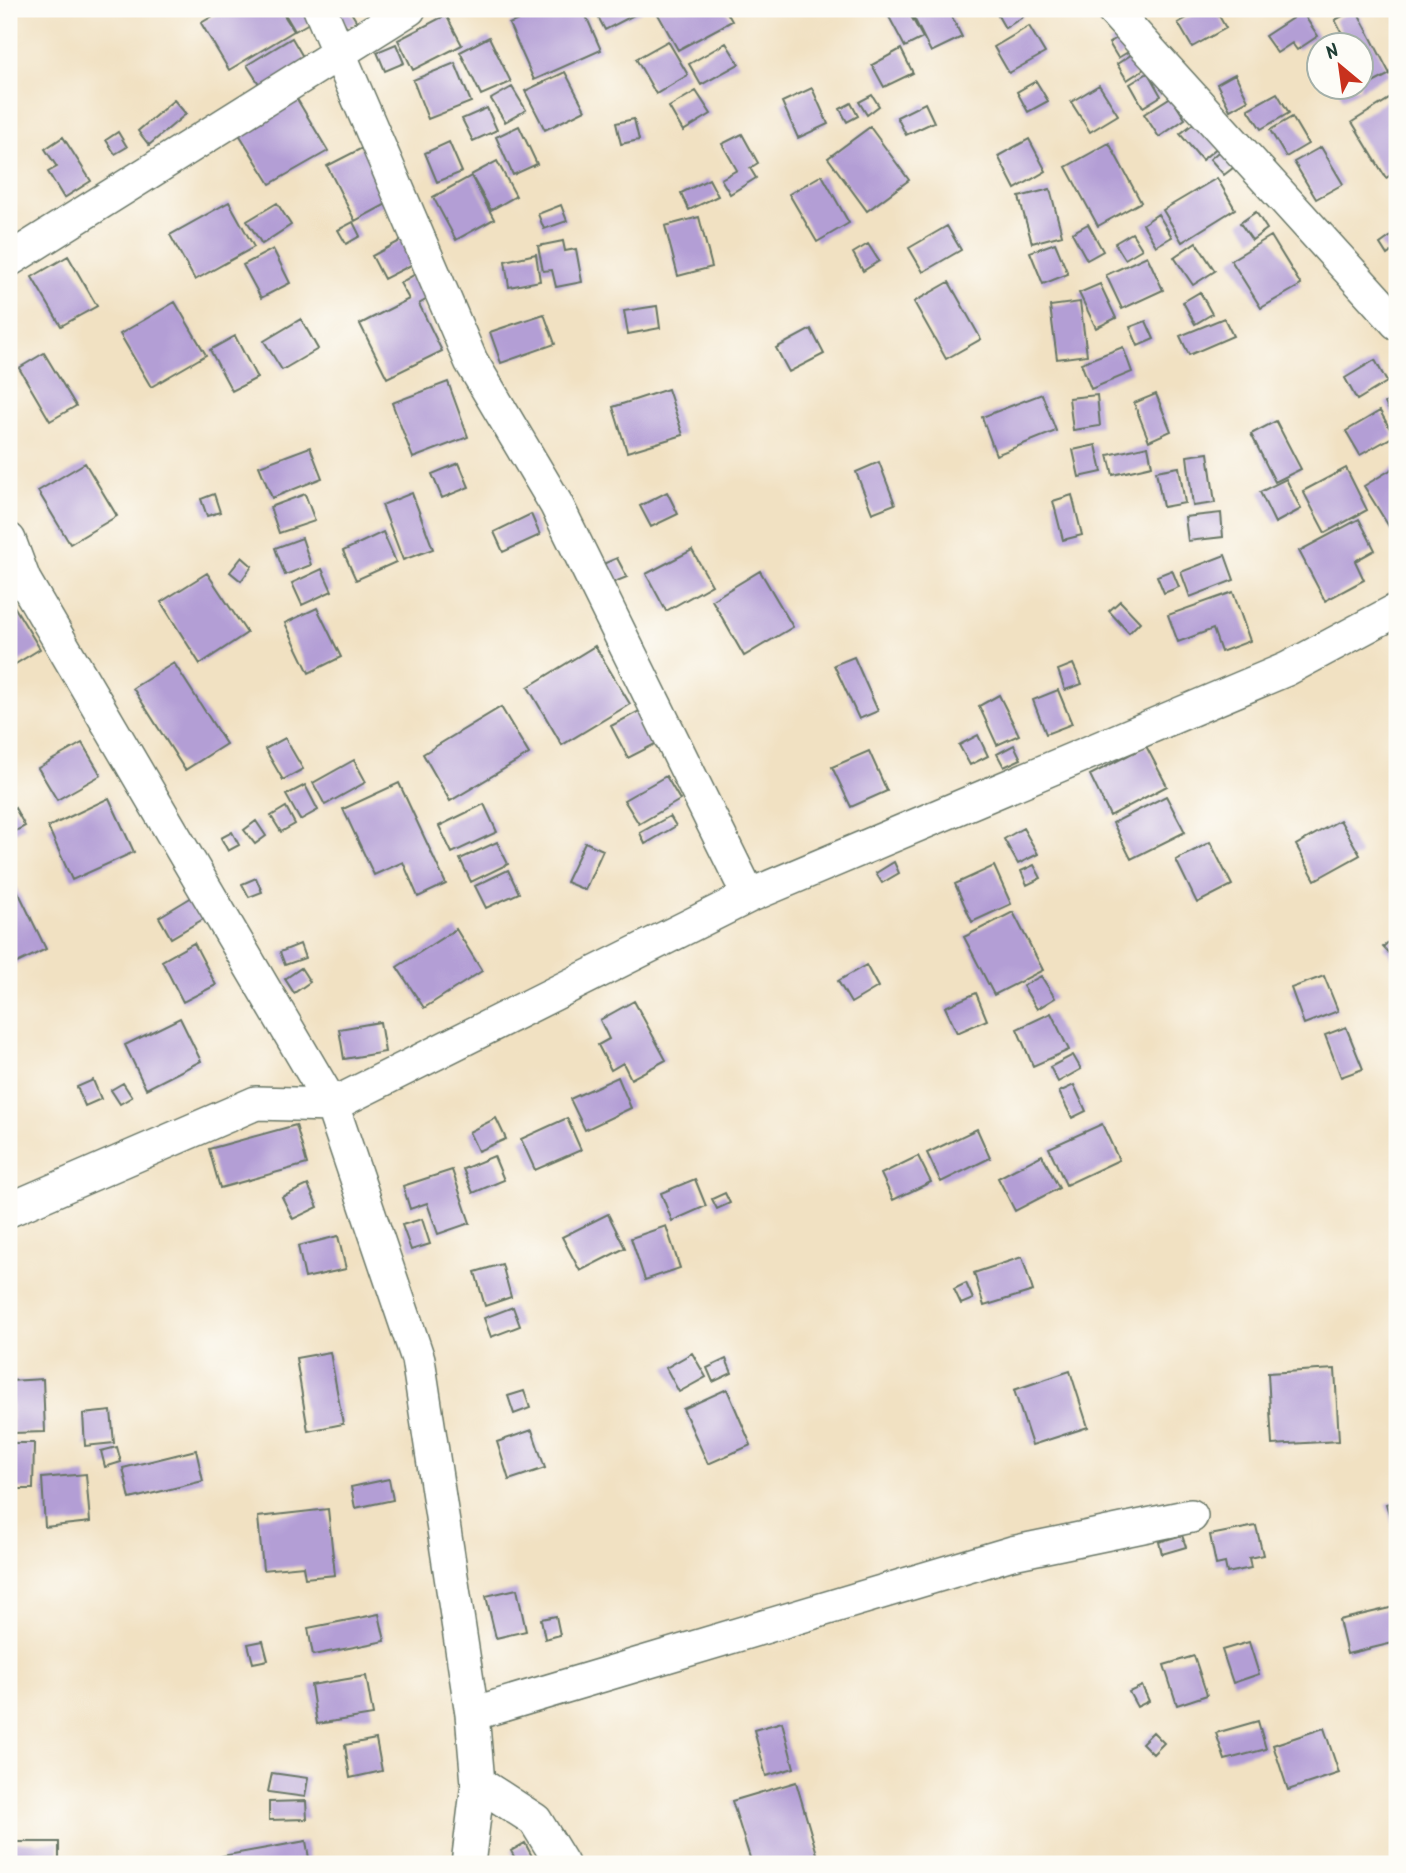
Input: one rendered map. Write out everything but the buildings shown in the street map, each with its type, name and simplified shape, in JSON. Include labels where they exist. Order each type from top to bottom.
[{"type":"street","points":[[320,9],[340,50],[471,361],[556,504],[749,897]]},
{"type":"street","points":[[9,260],[409,9]]},
{"type":"street","points":[[1112,9],[1397,323]]},
{"type":"street","points":[[9,540],[24,580],[332,1105],[418,1359],[472,1714],[478,1783],[468,1864]]},
{"type":"street","points":[[9,1210],[256,1103],[332,1105],[749,897],[1287,669],[1397,610]]},
{"type":"street","points":[[472,1714],[1012,1553],[1191,1516]]},
{"type":"street","points":[[478,1783],[535,1820],[562,1864]]}]
